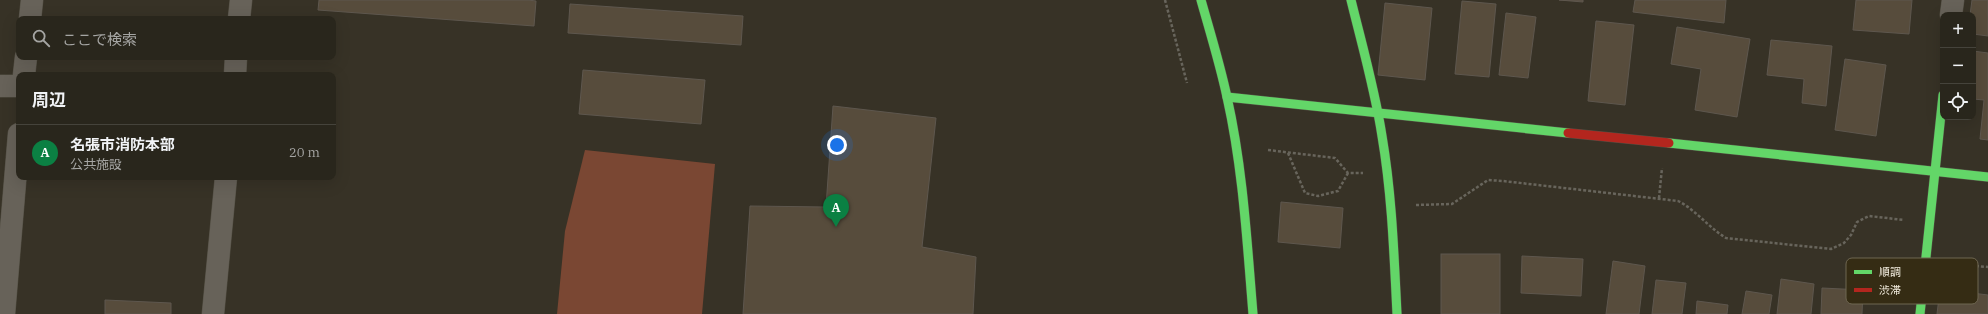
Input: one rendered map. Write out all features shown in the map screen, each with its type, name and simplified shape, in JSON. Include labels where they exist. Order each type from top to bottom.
[{"type":"street","points":[[30,16],[32,0]]},
{"type":"street","points":[[239,16],[241,0]]},
{"type":"street","points":[[1202,0],[1228,97],[1245,214],[1253,314]]},
{"type":"street","points":[[1351,0],[1378,112],[1392,205],[1397,314]]},
{"type":"street","points":[[1951,12],[1953,0]]},
{"type":"street","points":[[24,72],[26,60]]},
{"type":"street","points":[[235,72],[236,60]]},
{"type":"street","points":[[0,86],[16,86]]},
{"type":"street","points":[[1228,97],[1988,177]]},
{"type":"street","points":[[1926,258],[1940,120]]},
{"type":"street","points":[[4,314],[5,249],[16,159]]},
{"type":"street","points":[[213,314],[226,180]]},
{"type":"street","points":[[1920,314],[1921,304]]},
{"type":"path","points":[[1165,0],[1187,83]]},
{"type":"path","points":[[1268,150],[1335,158],[1348,173],[1387,174]]},
{"type":"path","points":[[1288,153],[1305,193],[1318,196],[1338,191],[1348,173]]},
{"type":"path","points":[[1659,198],[1662,161]]},
{"type":"path","points":[[1392,205],[1452,204],[1488,180],[1678,201],[1689,206],[1711,229],[1726,238],[1831,249],[1844,243],[1851,235],[1857,222],[1869,216],[1908,220]]},
{"type":"path","points":[[1978,266],[1988,267]]},
{"type":"shaded area","points":[[585,150],[715,164],[702,314],[557,314],[565,231]]},
{"type":"building","points":[[319,0],[536,1],[534,26],[318,10]]},
{"type":"building","points":[[1559,0],[1583,0],[1583,2]]},
{"type":"building","points":[[1635,0],[1726,0],[1724,23],[1633,12]]},
{"type":"building","points":[[1856,0],[1912,0],[1909,34],[1853,30]]},
{"type":"building","points":[[1972,0],[1988,0],[1988,36],[1976,34],[1976,12],[1970,12]]},
{"type":"building","points":[[1462,1],[1496,4],[1489,77],[1455,74]]},
{"type":"building","points":[[1385,3],[1432,8],[1425,80],[1378,75]]},
{"type":"building","points":[[570,4],[743,16],[741,45],[568,33]]},
{"type":"building","points":[[1506,13],[1536,17],[1528,78],[1499,75]]},
{"type":"building","points":[[1596,21],[1634,25],[1625,105],[1588,101]]},
{"type":"building","points":[[1677,27],[1750,39],[1737,117],[1695,110],[1701,69],[1671,64]]},
{"type":"building","points":[[1771,40],[1832,46],[1826,106],[1802,103],[1804,79],[1767,75]]},
{"type":"building","points":[[1976,51],[1988,53],[1988,140],[1980,139],[1984,100],[1976,99]]},
{"type":"building","points":[[1845,59],[1886,65],[1876,136],[1835,130]]},
{"type":"building","points":[[583,70],[705,80],[701,124],[579,114]]},
{"type":"building","points":[[833,106],[936,118],[922,247],[976,257],[973,314],[743,314],[750,206],[826,207]]},
{"type":"building","points":[[1281,202],[1343,208],[1340,248],[1278,242]]},
{"type":"building","points":[[1441,254],[1500,254],[1500,314],[1441,314]]},
{"type":"building","points":[[1522,256],[1583,259],[1581,296],[1521,293]]},
{"type":"building","points":[[1613,261],[1645,266],[1639,314],[1606,314]]},
{"type":"building","points":[[1781,279],[1814,284],[1811,314],[1777,314]]},
{"type":"building","points":[[1656,280],[1686,283],[1682,314],[1652,314]]},
{"type":"building","points":[[1822,288],[1846,289],[1846,304],[1862,304],[1862,314],[1821,314]]},
{"type":"building","points":[[1746,291],[1772,295],[1769,314],[1742,314]]},
{"type":"building","points":[[1978,294],[1988,295],[1988,314],[1937,314],[1938,304],[1978,304]]},
{"type":"building","points":[[105,300],[171,303],[171,314],[105,314]]},
{"type":"building","points":[[1697,301],[1728,305],[1727,314],[1696,314]]},
{"type":"traffic: fast","points":[[1201,0],[1224,85],[1237,151],[1244,205],[1253,314]]},
{"type":"traffic: fast","points":[[1351,0],[1376,102],[1385,158],[1392,225],[1397,314]]},
{"type":"traffic: fast","points":[[1227,97],[1568,133]]},
{"type":"traffic: fast","points":[[1926,258],[1940,120]]},
{"type":"traffic: fast","points":[[1669,143],[1988,177]]},
{"type":"traffic: fast","points":[[1920,314],[1921,304]]},
{"type":"traffic: jam","points":[[1568,133],[1669,143]]},
{"type":"place","name":"名張市消防本部","points":[[836,227]]}]
